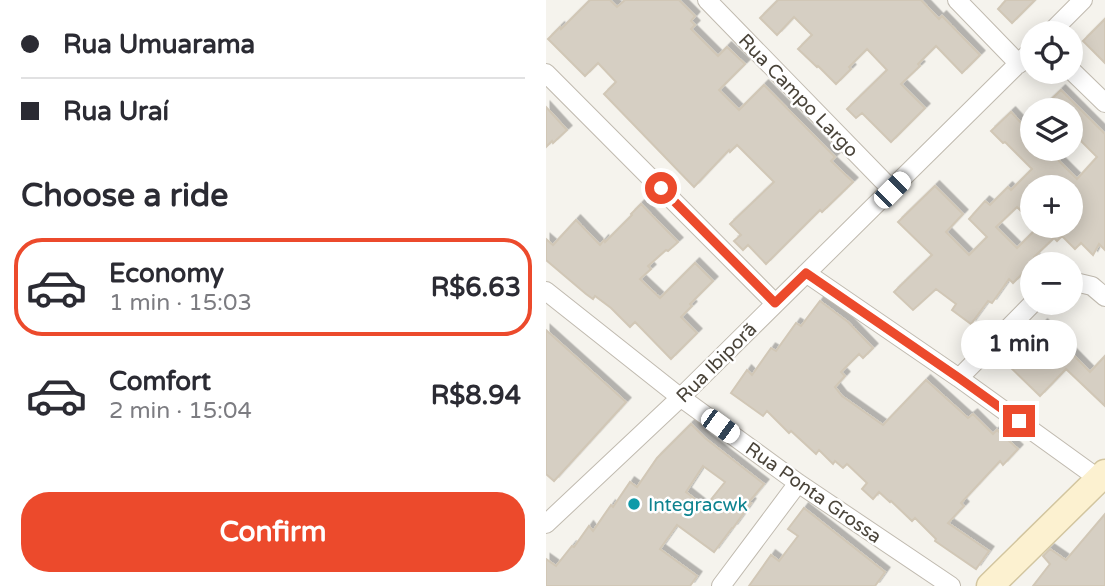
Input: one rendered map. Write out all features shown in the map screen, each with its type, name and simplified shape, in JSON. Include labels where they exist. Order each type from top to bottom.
[{"type":"street","name":"Rua Campo Largo","points":[[707,0],[892,190]]},
{"type":"street","points":[[957,0],[1019,64]]},
{"type":"street","points":[[1062,21],[1083,0]]},
{"type":"street","name":"Rua Ibiporã","points":[[546,524],[681,397],[1019,64]]},
{"type":"street","points":[[546,74],[775,303]]},
{"type":"street","points":[[1083,82],[1105,103]]},
{"type":"street","points":[[806,273],[1102,476],[990,586]]},
{"type":"street","points":[[1083,284],[1092,286],[1105,297]]},
{"type":"street","name":"Rua Ponta Grossa","points":[[546,291],[681,397],[799,483],[951,586]]},
{"type":"street","points":[[959,378],[1020,315]]},
{"type":"street","points":[[721,586],[799,483]]},
{"type":"building","points":[[590,0],[610,0],[617,7],[625,0],[679,0],[695,16],[691,21],[695,25],[691,29],[718,56],[727,47],[745,64],[719,90],[739,110],[764,85],[835,157],[831,161],[853,182],[822,212],[820,210],[766,264],[748,245],[743,250],[734,241],[741,235],[730,224],[774,182],[737,145],[694,187],[604,94],[616,82],[598,63],[585,76],[548,39]]},
{"type":"building","points":[[778,0],[921,0],[939,19],[942,16],[980,55],[962,73],[936,46],[901,84],[925,108],[891,142],[862,113],[856,118],[847,109],[887,70],[867,49],[836,84],[798,49],[812,35],[794,17],[777,35],[760,18]]},
{"type":"building","points":[[1006,0],[1035,0],[1012,23],[998,9]]},
{"type":"building","points":[[1105,19],[1105,63],[1083,41]]},
{"type":"building","points":[[1061,90],[1069,98],[1053,98]]},
{"type":"building","points":[[546,107],[567,130],[546,147]]},
{"type":"building","points":[[1011,112],[1020,122],[1020,157],[991,131]]},
{"type":"building","points":[[1083,112],[1105,134],[1105,250],[1099,244],[1093,255],[1081,243],[1075,249],[1064,238],[1083,238],[1083,175],[1081,175],[1097,157],[1083,143]]},
{"type":"building","points":[[1024,161],[1059,161],[1073,175],[1026,175],[1032,169]]},
{"type":"building","points":[[1020,181],[1020,210],[1017,207],[996,227],[1017,248],[1027,238],[1054,238],[1039,252],[1020,252],[1020,276],[1013,283],[1009,279],[992,303],[988,301],[971,324],[952,310],[956,304],[936,289],[913,310],[894,292],[932,255],[898,222],[935,186],[963,214],[946,232],[969,255],[987,237],[969,219],[985,201],[990,205],[1008,187],[1011,190]]},
{"type":"building","points":[[641,204],[678,242],[648,266],[651,269],[640,279],[660,298],[695,263],[713,281],[681,317],[697,333],[671,359],[635,322],[630,327],[611,308],[595,296],[593,299],[586,294],[546,260],[546,239],[553,245],[576,220],[600,245]]},
{"type":"building","points":[[820,301],[848,322],[873,348],[863,358],[859,354],[841,372],[845,376],[835,387],[842,396],[883,425],[926,380],[968,418],[973,414],[993,434],[997,430],[1018,449],[1003,465],[1000,461],[961,503],[964,506],[948,523],[989,551],[976,569],[935,541],[915,518],[912,521],[879,492],[873,499],[862,489],[867,483],[847,464],[843,468],[835,461],[833,464],[819,450],[816,454],[767,411],[763,416],[731,393],[747,370],[752,375],[771,348],[776,351],[796,323],[801,326]]},
{"type":"building","points":[[1043,324],[1090,372],[1105,356],[1105,406],[1066,369],[1040,396],[1006,363]]},
{"type":"building","points":[[546,330],[626,402],[554,481],[546,474]]},
{"type":"building","points":[[691,424],[764,484],[714,552],[677,525],[660,549],[697,576],[690,586],[546,586],[546,559],[556,566],[589,526],[593,531],[630,482],[637,487],[657,458]],"holes":[[[703,466],[725,482],[705,507],[686,492]]]},
{"type":"building","points":[[804,508],[885,572],[875,586],[749,586],[771,555],[779,561],[798,536],[788,529]]},
{"type":"building","points":[[1105,514],[1105,586],[1033,586],[1050,564],[1043,556],[1050,549],[1066,560]]},
{"type":"place","name":"Integracwk","points":[[634,504]]},
{"type":"route","points":[[661,188],[775,303],[806,273],[1019,421]]}]
